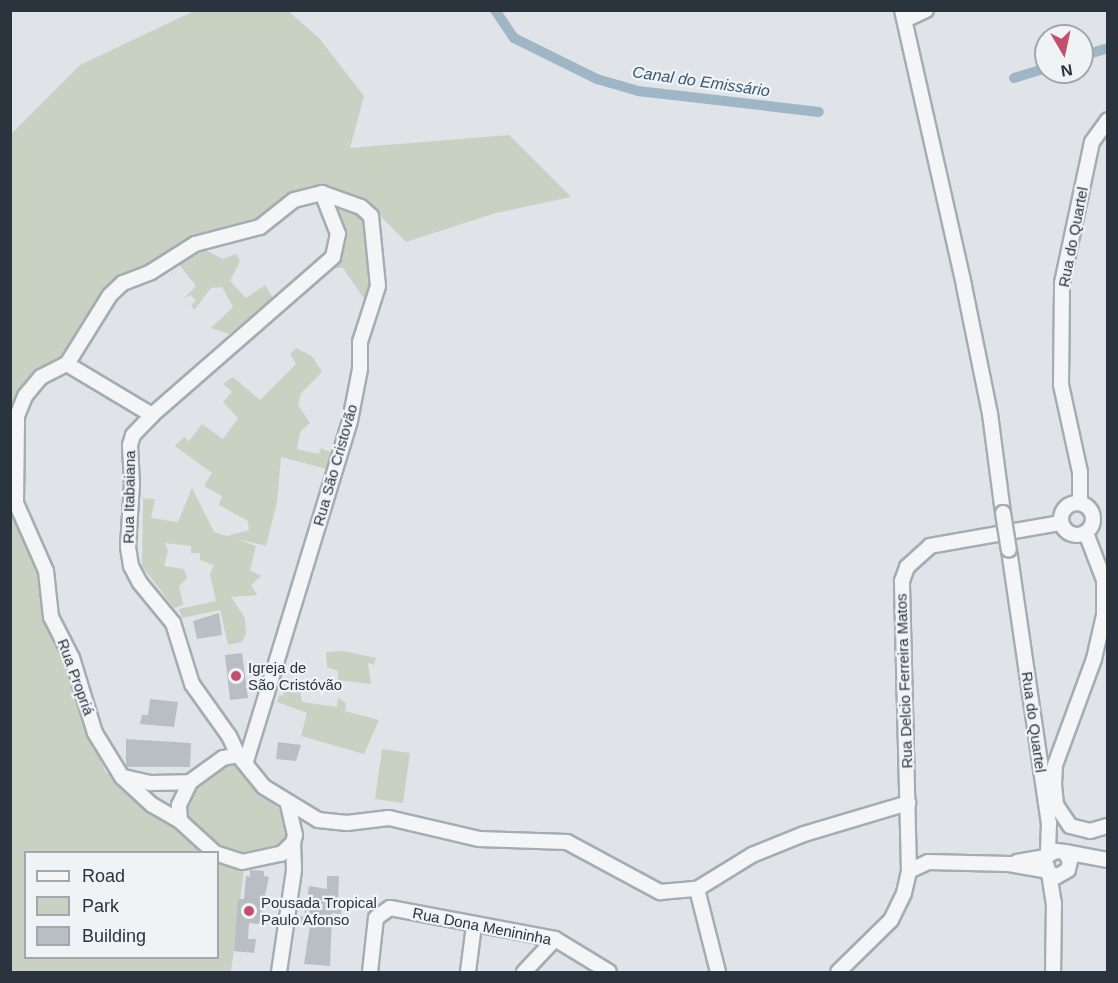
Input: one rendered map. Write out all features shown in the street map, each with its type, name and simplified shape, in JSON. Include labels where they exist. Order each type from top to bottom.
[{"type":"street","points":[[903,15],[926,10]]},
{"type":"street","name":"Rua do Quartel","points":[[903,15],[976,344],[1004,513],[1049,823],[1048,864],[1054,903]]},
{"type":"street","name":"Rua do Quartel","points":[[1080,502],[1080,472],[1061,385],[1062,283],[1092,142],[1107,120]]},
{"type":"street","points":[[152,416],[67,364],[110,295],[123,283],[151,272],[195,244],[243,233],[277,217],[294,200],[322,193]]},
{"type":"street","name":"Rua Itabaiana","points":[[242,758],[192,684],[173,622],[140,583],[132,566],[128,547],[130,445],[133,435],[152,416],[333,257],[338,234],[322,193]]},
{"type":"street","name":"Rua São Cristovão","points":[[242,758],[350,421],[360,369],[360,342],[378,286],[371,216],[361,207],[322,193]]},
{"type":"street","name":"Rua Propriá","points":[[67,364],[41,376],[25,396],[17,416],[16,502],[46,571],[51,617],[72,658],[95,733],[122,777],[152,805],[180,821]]},
{"type":"street","points":[[1080,502],[1091,510],[1093,520],[1086,533],[1076,535],[1066,531],[1061,523],[1066,506],[1080,502]]},
{"type":"street","name":"Rua Delcio Ferreira Matos","points":[[838,972],[891,920],[904,893],[909,871],[902,581],[907,567],[930,546],[1061,523]]},
{"type":"street","name":"Rua do Quartel","points":[[1086,533],[1104,580],[1104,615],[1094,659],[1055,765],[1054,785],[1056,806],[1070,826],[1107,836]]},
{"type":"street","points":[[214,851],[180,821],[178,805],[190,782],[223,758],[242,758],[264,787],[288,805],[318,820],[347,823],[389,818],[479,839],[567,842],[660,892],[697,889],[752,855],[804,834],[908,803]]},
{"type":"street","points":[[122,777],[151,783],[190,782]]},
{"type":"street","points":[[279,972],[294,870],[294,839],[288,805]]},
{"type":"street","points":[[219,854],[242,862],[270,858],[318,820]]},
{"type":"street","name":"Rua do Quartel","points":[[1049,823],[1070,861],[1066,872]]},
{"type":"street","points":[[1090,831],[1107,826]]},
{"type":"street","points":[[1048,864],[1063,852],[1103,859]]},
{"type":"street","points":[[910,853],[928,862],[1048,864],[1066,872],[1103,859]]},
{"type":"street","points":[[270,858],[294,870]]},
{"type":"street","points":[[909,871],[928,862]]},
{"type":"street","points":[[1053,972],[1054,903],[1066,872]]},
{"type":"street","points":[[697,889],[716,972]]},
{"type":"street","name":"Rua Dona Menininha","points":[[370,972],[376,918],[382,910],[390,908],[474,926],[555,939],[609,972]]},
{"type":"street","points":[[468,972],[474,926]]},
{"type":"street","points":[[524,972],[555,939]]},
{"type":"green space","points":[[196,10],[287,10],[319,38],[364,96],[350,148],[509,135],[571,197],[496,213],[406,242],[373,208],[327,187],[297,192],[274,210],[245,224],[187,239],[112,285],[68,353],[42,369],[11,415],[11,134],[80,65]]},
{"type":"green space","points":[[328,199],[359,210],[368,220],[374,286],[367,303],[343,268],[332,268],[339,251]]},
{"type":"green space","points":[[205,250],[223,259],[236,254],[240,261],[230,281],[246,298],[265,285],[273,298],[229,334],[211,328],[233,307],[222,287],[211,288],[194,310],[191,305],[196,301],[191,295],[184,298],[196,286],[179,264]]},
{"type":"green space","points":[[296,348],[312,356],[322,372],[301,393],[298,405],[310,423],[300,432],[297,449],[319,454],[321,448],[336,455],[331,470],[281,457],[277,502],[266,546],[237,539],[256,546],[250,570],[261,576],[251,585],[257,595],[231,597],[245,618],[246,634],[242,642],[228,645],[220,610],[182,618],[179,609],[216,601],[210,574],[214,565],[200,560],[200,553],[191,553],[191,546],[165,543],[168,551],[164,566],[184,569],[187,578],[179,586],[183,605],[174,608],[142,566],[143,498],[155,499],[151,518],[178,522],[192,488],[214,532],[227,536],[249,530],[248,521],[219,505],[222,496],[204,486],[212,473],[175,446],[184,437],[189,441],[202,424],[223,439],[238,418],[223,402],[232,392],[223,384],[233,377],[260,400],[296,364],[290,354]]},
{"type":"green space","points":[[10,436],[11,505],[42,572],[52,632],[105,771],[200,851],[24,851],[24,959],[219,959],[219,860],[244,869],[231,972],[11,972]]},
{"type":"green space","points":[[344,651],[376,658],[374,665],[368,663],[371,684],[338,680],[338,671],[327,667],[326,652]]},
{"type":"green space","points":[[284,685],[300,690],[302,702],[337,707],[338,698],[346,703],[345,711],[379,720],[364,754],[301,736],[307,713],[277,702],[279,695],[283,696]]},
{"type":"green space","points":[[382,749],[410,753],[403,803],[375,799]]},
{"type":"green space","points":[[236,759],[290,822],[291,835],[274,852],[223,853],[185,823],[183,807],[189,792],[220,766]]},
{"type":"building","points":[[219,613],[222,635],[197,639],[193,621]]},
{"type":"building","name":"Igreja de São Cristóvão","points":[[242,653],[248,698],[230,700],[225,655]]},
{"type":"building","points":[[150,699],[178,702],[174,727],[140,724],[142,715],[148,715]]},
{"type":"building","points":[[126,739],[191,743],[190,767],[126,767]]},
{"type":"building","points":[[278,742],[301,745],[296,761],[276,759]]},
{"type":"building","points":[[250,870],[264,871],[264,876],[269,877],[259,924],[249,923],[248,939],[256,939],[254,953],[234,951],[238,899],[244,899],[246,876],[250,877]]},
{"type":"building","points":[[327,876],[339,876],[338,906],[342,906],[341,914],[332,913],[330,966],[304,964],[310,925],[299,924],[300,916],[304,917],[309,886],[327,889]]},
{"type":"waterway","name":"Canal do Emissário","points":[[495,10],[514,38],[597,79],[638,91],[819,112]]},
{"type":"waterway","name":"Canal do Emissário","points":[[1094,52],[1108,48]]},
{"type":"waterway","name":"Canal do Emissário","points":[[1014,78],[1034,72]]},
{"type":"place","name":"Igreja de São Cristóvão","points":[[236,676]]},
{"type":"place","name":"Pousada Tropical Paulo Afonso","points":[[249,911]]}]
